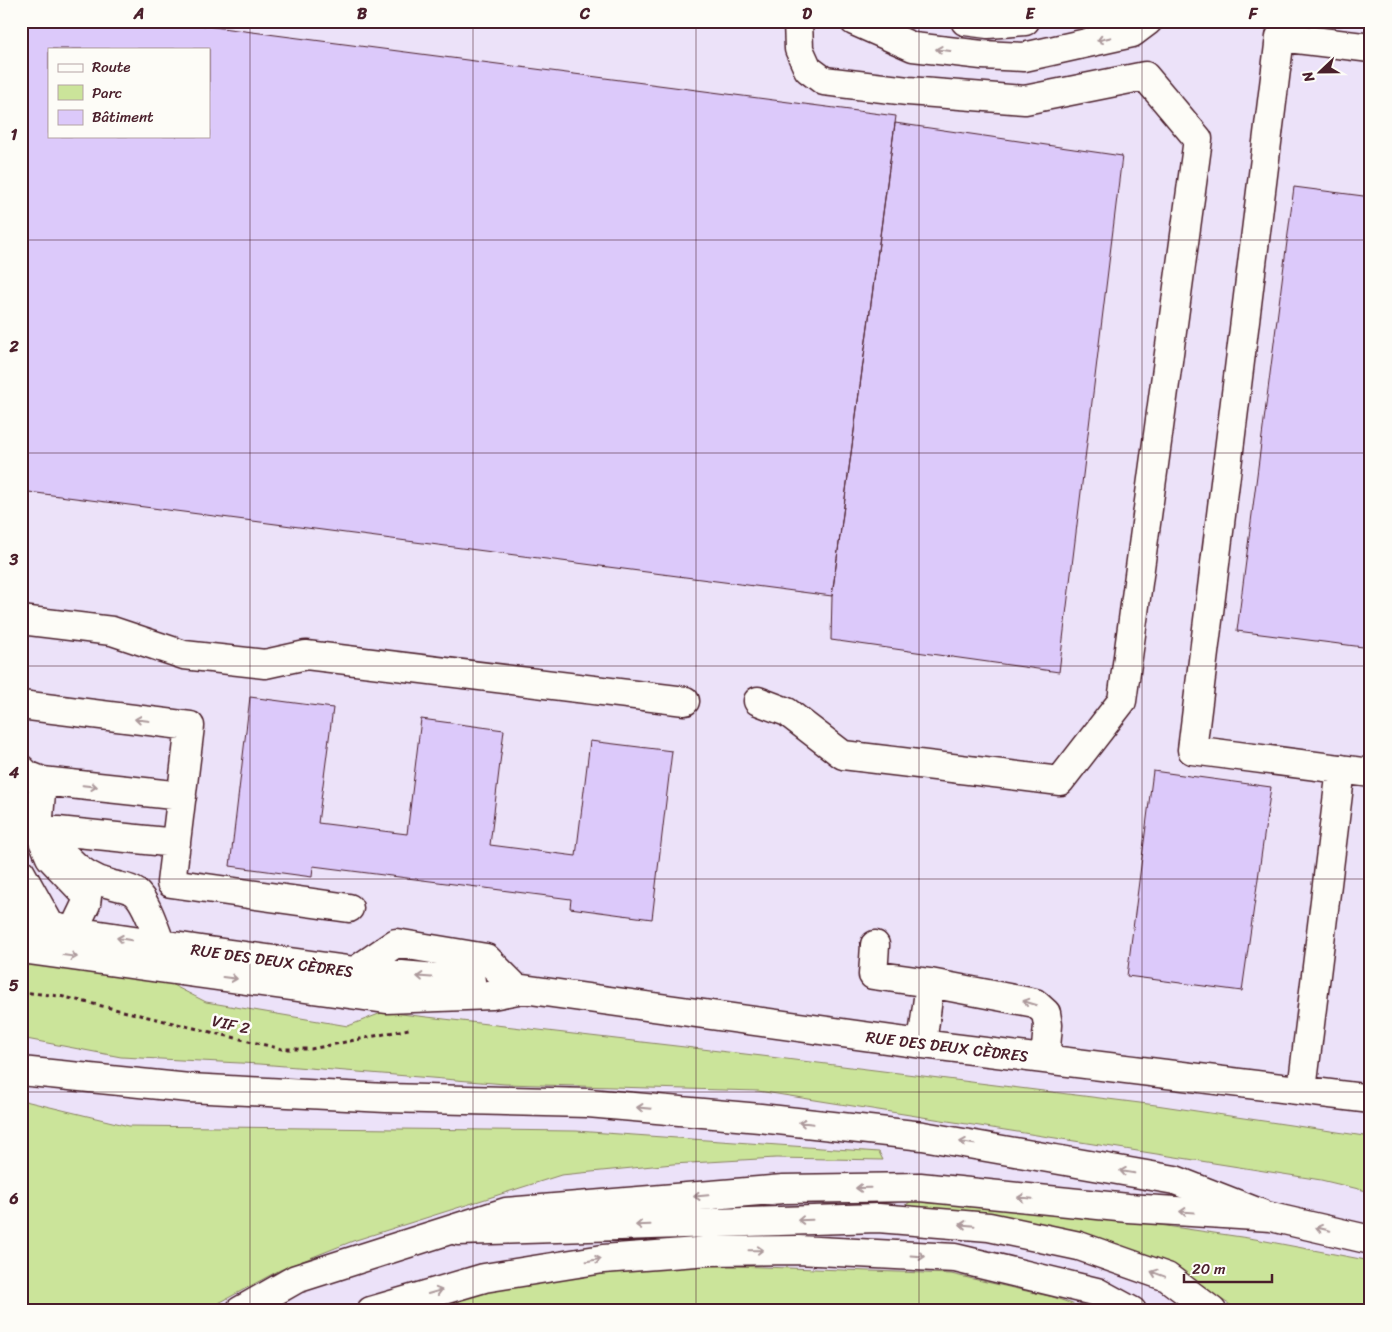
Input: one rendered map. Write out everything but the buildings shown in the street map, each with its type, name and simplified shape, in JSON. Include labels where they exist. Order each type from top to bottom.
[{"type":"street","points":[[758,702],[787,712],[843,755],[1060,781],[1122,701],[1198,139],[1146,76],[1025,100],[908,92],[824,81],[808,69],[799,49],[798,21]]},
{"type":"street","points":[[854,21],[913,47],[982,55],[1024,57],[1132,33],[1148,21]]},
{"type":"street","points":[[965,21],[988,24],[1025,21]]},
{"type":"street","points":[[1371,48],[1280,37],[1192,750],[1371,773]]},
{"type":"street","points":[[21,620],[112,631],[184,655],[265,664],[306,655],[685,701]]},
{"type":"street","points":[[21,706],[190,726],[171,883],[349,908]]},
{"type":"street","points":[[1302,1090],[1341,769]]},
{"type":"street","points":[[162,944],[144,904],[136,893],[127,888],[98,890],[50,857],[42,836],[32,775],[182,796]]},
{"type":"street","points":[[42,836],[176,842]]},
{"type":"street","points":[[21,874],[61,928],[98,890]]},
{"type":"street","name":"RUE DES DEUX CÈDRES","points":[[21,920],[162,944],[355,971],[518,986],[922,1044],[1371,1099]]},
{"type":"street","points":[[875,945],[873,975],[1035,1003],[1046,1013],[1048,1025],[1046,1059]]},
{"type":"street","name":"RUE DES DEUX CÈDRES","points":[[21,949],[386,998],[492,995],[518,986]]},
{"type":"street","points":[[922,1044],[930,984]]},
{"type":"street","points":[[21,1071],[189,1088],[386,1098],[588,1103],[760,1118],[923,1136],[1175,1180],[1271,1217],[1371,1240]]},
{"type":"street","points":[[240,1311],[296,1279],[506,1212],[783,1190],[910,1187],[1128,1208],[1271,1217]]},
{"type":"street","points":[[443,1232],[878,1218],[989,1227],[1079,1246],[1167,1277],[1212,1311]]},
{"type":"street","points":[[371,1311],[484,1278],[603,1259],[710,1251],[798,1250],[955,1258],[1097,1292],[1132,1311]]},
{"type":"path","name":"VIF 2","points":[[21,992],[60,996],[282,1049],[311,1048],[417,1027]]},
{"type":"shaded area","points":[[21,21],[1371,21],[1371,1311],[21,1311]]},
{"type":"green space","points":[[21,959],[159,978],[206,1002],[348,1026],[384,1012],[762,1056],[1156,1105],[1371,1137],[1371,1192],[1321,1180],[758,1091],[505,1084],[260,1064],[121,1057],[21,1038]]},
{"type":"green space","points":[[21,1100],[129,1126],[576,1131],[879,1152],[883,1160],[776,1158],[673,1164],[561,1175],[353,1241],[280,1270],[204,1311],[21,1311]]},
{"type":"green space","points":[[913,1200],[1064,1211],[1255,1239],[1371,1261],[1371,1311],[1240,1311],[1184,1276],[1094,1237],[995,1217],[900,1209]]},
{"type":"green space","points":[[708,1265],[951,1274],[1053,1297],[1092,1311],[408,1311],[492,1289],[591,1271]]}]
